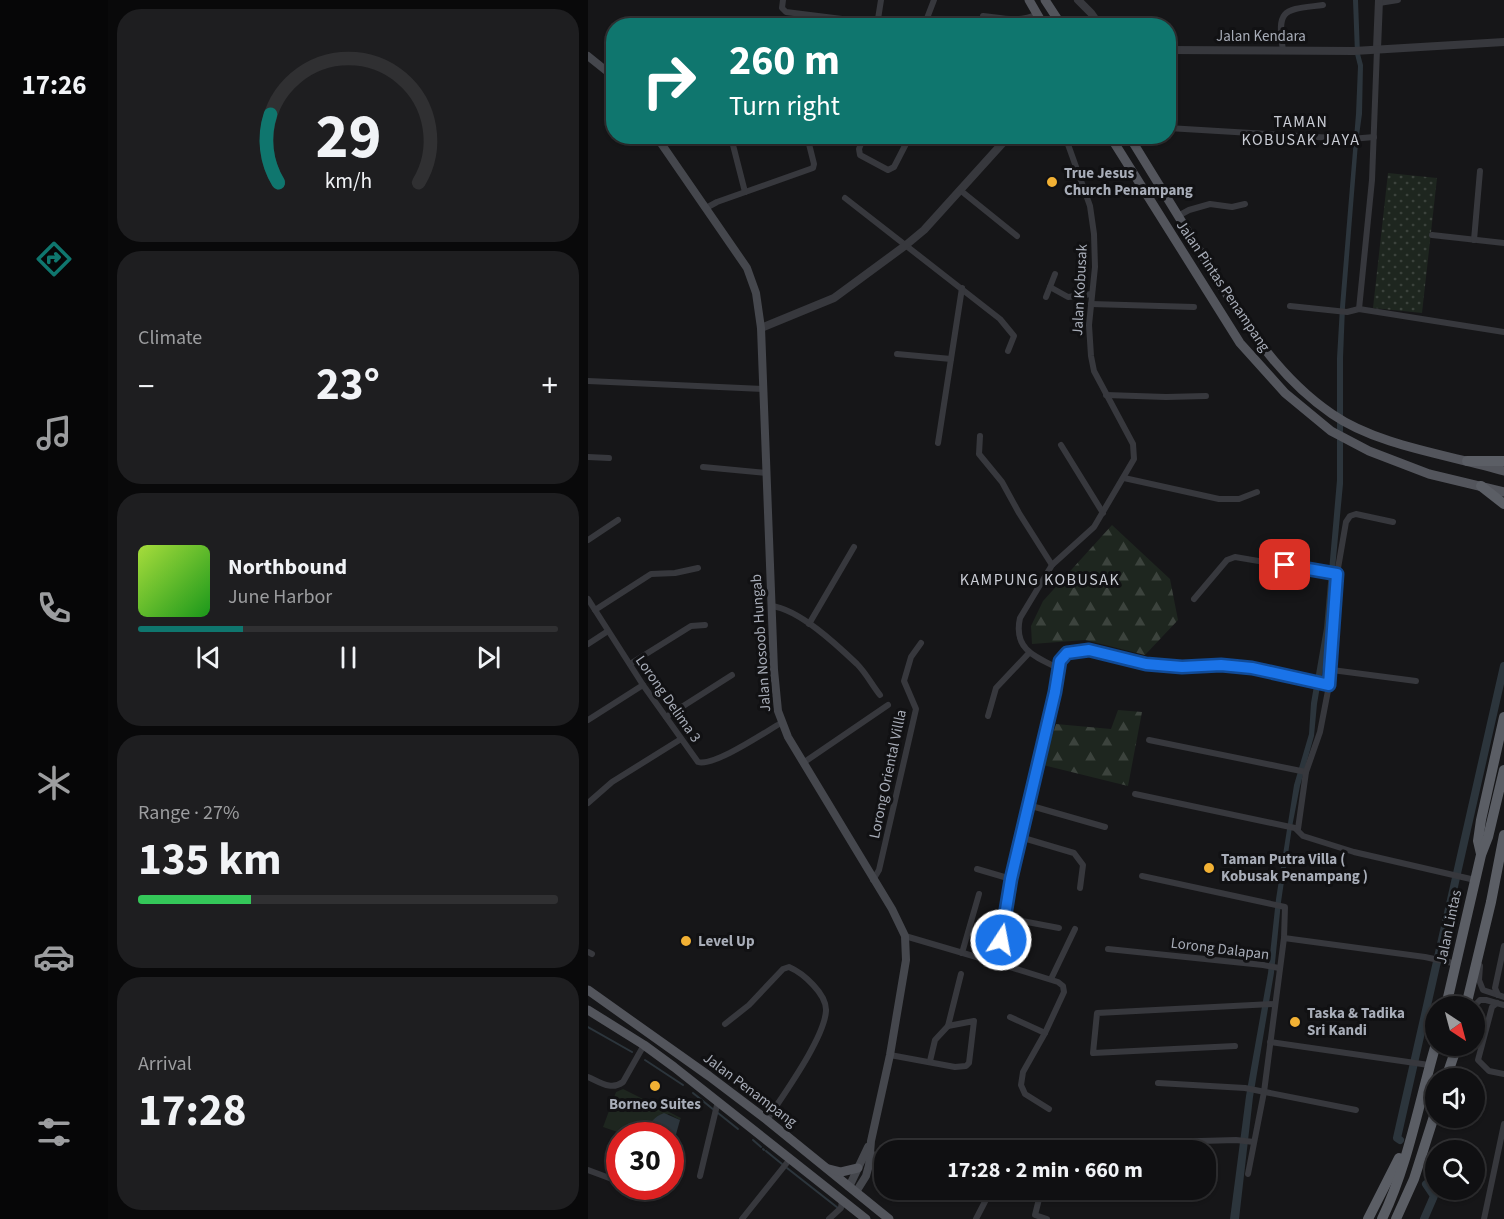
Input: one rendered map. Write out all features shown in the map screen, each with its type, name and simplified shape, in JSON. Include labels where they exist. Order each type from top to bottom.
[{"type":"highway","points":[[1467,460],[1504,461]]},
{"type":"highway","points":[[1481,486],[1504,504]]},
{"type":"highway","name":"Jalan Lintas","points":[[1481,855],[1478,842],[1481,820],[1504,717]]},
{"type":"highway","name":"Jalan Lintas","points":[[1447,996],[1451,964],[1488,837],[1504,770]]},
{"type":"highway","points":[[1468,996],[1502,855],[1504,835]]},
{"type":"highway","points":[[1382,1219],[1391,1201],[1431,1056]]},
{"type":"highway","points":[[1404,1219],[1415,1193],[1431,1128]]},
{"type":"highway","points":[[1396,1219],[1436,1128]]},
{"type":"highway","points":[[1368,1219],[1410,1136]]},
{"type":"main road","points":[[1029,0],[1040,18]]},
{"type":"main road","points":[[1045,0],[1057,18]]},
{"type":"main road","points":[[588,56],[606,71]]},
{"type":"main road","name":"Jalan Nosoob Hungab","points":[[662,144],[747,267],[756,293],[761,328],[775,689],[781,723],[892,909],[905,936],[906,960],[866,1176],[852,1190]]},
{"type":"main road","name":"Jalan Pintas Penampang","points":[[1114,144],[1240,343],[1285,393],[1330,431],[1348,440],[1408,467],[1504,492]]},
{"type":"main road","name":"Jalan Pintas Penampang","points":[[1134,144],[1261,347],[1296,384],[1332,414],[1393,443],[1504,471]]},
{"type":"main road","name":"Jalan Penampang","points":[[588,990],[767,1120],[889,1219]]},
{"type":"main road","name":"Jalan Penampang","points":[[588,1010],[644,1045],[864,1217]]},
{"type":"main road","name":"Jalan Nosoob Hungab","points":[[852,1190],[858,1168],[871,1141]]},
{"type":"main road","points":[[824,1167],[841,1172],[858,1168]]},
{"type":"main road","points":[[833,1192],[852,1190],[864,1217]]},
{"type":"street","points":[[783,0],[782,8],[786,12],[834,18]]},
{"type":"street","points":[[878,18],[881,0]]},
{"type":"street","points":[[927,18],[934,0]]},
{"type":"street","points":[[1078,0],[1095,18]]},
{"type":"street","points":[[1359,309],[1372,180],[1379,2],[1398,0]]},
{"type":"street","points":[[1283,50],[1280,26],[1285,14],[1296,9],[1323,5]]},
{"type":"street","points":[[1030,18],[1038,14]]},
{"type":"street","points":[[983,16],[1000,18]]},
{"type":"street","name":"Jalan Kendara","points":[[1176,50],[1358,50],[1504,42]]},
{"type":"street","points":[[1176,128],[1351,139],[1374,137]]},
{"type":"street","points":[[732,144],[745,192]]},
{"type":"street","points":[[706,208],[813,168],[809,144]]},
{"type":"street","points":[[861,144],[860,155],[888,170],[894,167],[906,144]]},
{"type":"street","points":[[761,328],[834,298],[906,244],[924,230],[1002,144]]},
{"type":"street","name":"Jalan Kobusak","points":[[1029,653],[1022,644],[1017,628],[1020,618],[1052,565],[1094,527],[1134,459],[1133,444],[1094,370],[1091,356],[1089,325],[1095,267],[1094,234],[1090,206],[1068,144]]},
{"type":"street","points":[[1474,240],[1480,171]]},
{"type":"street","points":[[960,190],[1017,236]]},
{"type":"street","points":[[845,198],[1000,319],[1014,336],[1008,351]]},
{"type":"street","points":[[1178,216],[1210,204],[1232,207],[1245,204]]},
{"type":"street","points":[[1432,236],[1504,243]]},
{"type":"street","points":[[1046,297],[1055,274]]},
{"type":"street","points":[[1050,286],[1068,297],[1092,294]]},
{"type":"street","points":[[938,442],[962,288]]},
{"type":"street","points":[[1091,304],[1194,307]]},
{"type":"street","points":[[1290,306],[1347,312],[1359,309],[1504,332]]},
{"type":"street","points":[[897,354],[951,359]]},
{"type":"street","points":[[588,381],[763,389]]},
{"type":"street","points":[[1106,395],[1206,396]]},
{"type":"street","points":[[980,436],[979,454],[1002,482],[1018,513],[1052,565]]},
{"type":"street","points":[[1061,446],[1102,513]]},
{"type":"street","points":[[588,456],[609,458]]},
{"type":"street","points":[[703,467],[766,473]]},
{"type":"street","points":[[1124,478],[1219,499],[1239,499],[1257,492]]},
{"type":"street","points":[[1296,829],[1306,772],[1320,732],[1326,684],[1332,670],[1333,574],[1346,522],[1350,516],[1356,514],[1394,522]]},
{"type":"street","points":[[588,540],[618,520]]},
{"type":"street","points":[[809,624],[854,547]]},
{"type":"street","points":[[1194,599],[1231,558],[1333,574]]},
{"type":"street","points":[[595,610],[651,574],[675,573],[698,568]]},
{"type":"street","name":"Lorong Delima 3","points":[[588,599],[643,685],[698,762],[710,763],[781,723]]},
{"type":"street","points":[[771,606],[783,607],[809,624],[858,665],[880,695]]},
{"type":"street","points":[[630,664],[691,626],[705,625]]},
{"type":"street","points":[[588,644],[608,631]]},
{"type":"street","name":"Lorong Oriental Villla","points":[[873,880],[879,870],[915,717],[914,702],[904,681],[911,657],[921,643]]},
{"type":"street","points":[[997,963],[1011,879],[1055,692],[1058,668],[1060,661],[1067,653],[1089,650],[1146,664],[1182,667],[1221,665],[1252,668],[1326,684]]},
{"type":"street","points":[[988,716],[996,688],[1029,653],[1058,668]]},
{"type":"street","points":[[1332,670],[1416,681]]},
{"type":"street","points":[[666,717],[732,675]]},
{"type":"street","points":[[588,720],[643,685]]},
{"type":"street","points":[[803,763],[888,705]]},
{"type":"street","points":[[588,803],[612,782],[681,739]]},
{"type":"street","points":[[1149,740],[1306,772]]},
{"type":"street","points":[[1135,794],[1296,829],[1304,836],[1354,852],[1475,880]]},
{"type":"street","points":[[1028,805],[1105,827]]},
{"type":"street","points":[[1020,837],[1074,852],[1083,865],[1080,888]]},
{"type":"street","points":[[977,869],[1011,879]]},
{"type":"street","points":[[1142,876],[1285,907],[1284,938]]},
{"type":"street","points":[[963,953],[980,894]]},
{"type":"street","points":[[1006,918],[1059,928]]},
{"type":"street","points":[[1486,918],[1479,980],[1483,990],[1500,998]]},
{"type":"street","points":[[1051,979],[1075,929]]},
{"type":"street","points":[[905,936],[1058,981],[1064,986],[1064,992],[1045,1033],[1023,1072],[1021,1085],[1025,1094],[1048,1110]]},
{"type":"street","name":"Lorong Dalapan","points":[[1108,949],[1279,968],[1284,938],[1425,957],[1451,964]]},
{"type":"street","points":[[1504,946],[1495,988],[1504,1005]]},
{"type":"street","points":[[724,1023],[749,1005],[783,969],[789,967],[801,973],[816,988],[826,1004],[824,1021],[812,1050],[767,1120]]},
{"type":"street","points":[[1248,1174],[1251,1141],[1264,1092],[1272,1004],[1279,968]]},
{"type":"street","points":[[930,1061],[935,1040],[948,1026],[961,974]]},
{"type":"street","points":[[1485,1000],[1500,998]]},
{"type":"street","points":[[1500,998],[1492,1007],[1478,1060],[1489,1071],[1504,1074]]},
{"type":"street","points":[[1235,1046],[1094,1053],[1097,1013],[1272,1004]]},
{"type":"street","points":[[1010,1017],[1045,1033]]},
{"type":"street","points":[[890,1055],[963,1067],[969,1063],[974,1021],[948,1026]]},
{"type":"street","points":[[1270,1042],[1426,1066]]},
{"type":"street","points":[[588,1077],[607,1086],[618,1085],[623,1082],[644,1045]]},
{"type":"street","points":[[1158,1083],[1245,1088],[1356,1110]]},
{"type":"street","points":[[700,1176],[718,1101]]},
{"type":"street","points":[[1484,1219],[1504,1124]]},
{"type":"street","points":[[1216,1141],[1251,1141]]},
{"type":"street","points":[[870,1154],[874,1155]]},
{"type":"street","points":[[1497,1158],[1504,1166]]},
{"type":"street","points":[[742,1219],[790,1159]]},
{"type":"street","points":[[588,1170],[606,1177]]},
{"type":"street","points":[[828,1219],[841,1208],[842,1200]]},
{"type":"street","points":[[975,1219],[985,1200]]},
{"type":"street","points":[[1039,1200],[1035,1215],[1047,1219]]},
{"type":"green space","points":[[1388,173],[1437,178],[1422,313],[1373,308]]},
{"type":"green space","points":[[1112,525],[1170,579],[1178,620],[1145,655],[1085,640],[1032,644],[1031,626],[1043,601]]},
{"type":"green space","points":[[1118,710],[1142,712],[1128,786],[1043,765],[1056,724],[1111,729]]},
{"type":"green space","points":[[623,1089],[681,1118],[680,1120],[669,1114],[653,1122],[606,1122],[606,1128],[603,1127],[616,1092]]},
{"type":"shaded area","points":[[1353,0],[1358,0],[1360,54],[1363,65],[1362,114],[1345,307],[1343,484],[1329,633],[1314,736],[1300,786],[1292,827],[1274,973],[1253,1097],[1239,1219],[1230,1219],[1246,1096],[1268,973],[1276,899],[1294,785],[1309,734],[1311,703],[1324,628],[1337,480],[1337,358],[1340,307],[1356,114],[1358,66],[1355,54]]},
{"type":"shaded area","points":[[664,1113],[680,1120],[679,1122],[651,1122]]},
{"type":"waterway","points":[[1400,1140],[1397,1138],[1504,666]]},
{"type":"waterway","points":[[588,1027],[632,1052]]},
{"type":"waterway","points":[[645,1060],[683,1085]]},
{"type":"waterway","points":[[693,1093],[714,1110]]},
{"type":"waterway","points":[[718,1113],[738,1129]]},
{"type":"waterway","points":[[753,1140],[761,1147]]},
{"type":"waterway","points":[[766,1151],[782,1164]]},
{"type":"waterway","points":[[787,1168],[838,1208]]},
{"type":"waterway","points":[[1424,1219],[1432,1200]]},
{"type":"place","name":"True Jesus Church Penampang","points":[[1052,182]]},
{"type":"place","name":"Taman Putra Villa ( Kobusak Penampang )","points":[[1209,868]]},
{"type":"place","name":"Level Up","points":[[686,941]]},
{"type":"place","name":"Taska & Tadika Sri Kandi","points":[[1295,1022]]},
{"type":"place","name":"Borneo Suites","points":[[655,1086]]},
{"type":"district","name":"TAMAN KOBUSAK JAYA","points":[[1301,131]]},
{"type":"district","name":"KAMPUNG KOBUSAK","points":[[1040,580]]},
{"type":"route","points":[[1001,940],[1011,879],[1055,692],[1060,661],[1067,653],[1089,650],[1146,664],[1182,667],[1221,665],[1252,668],[1329,685],[1332,670],[1337,574],[1285,565]]}]
